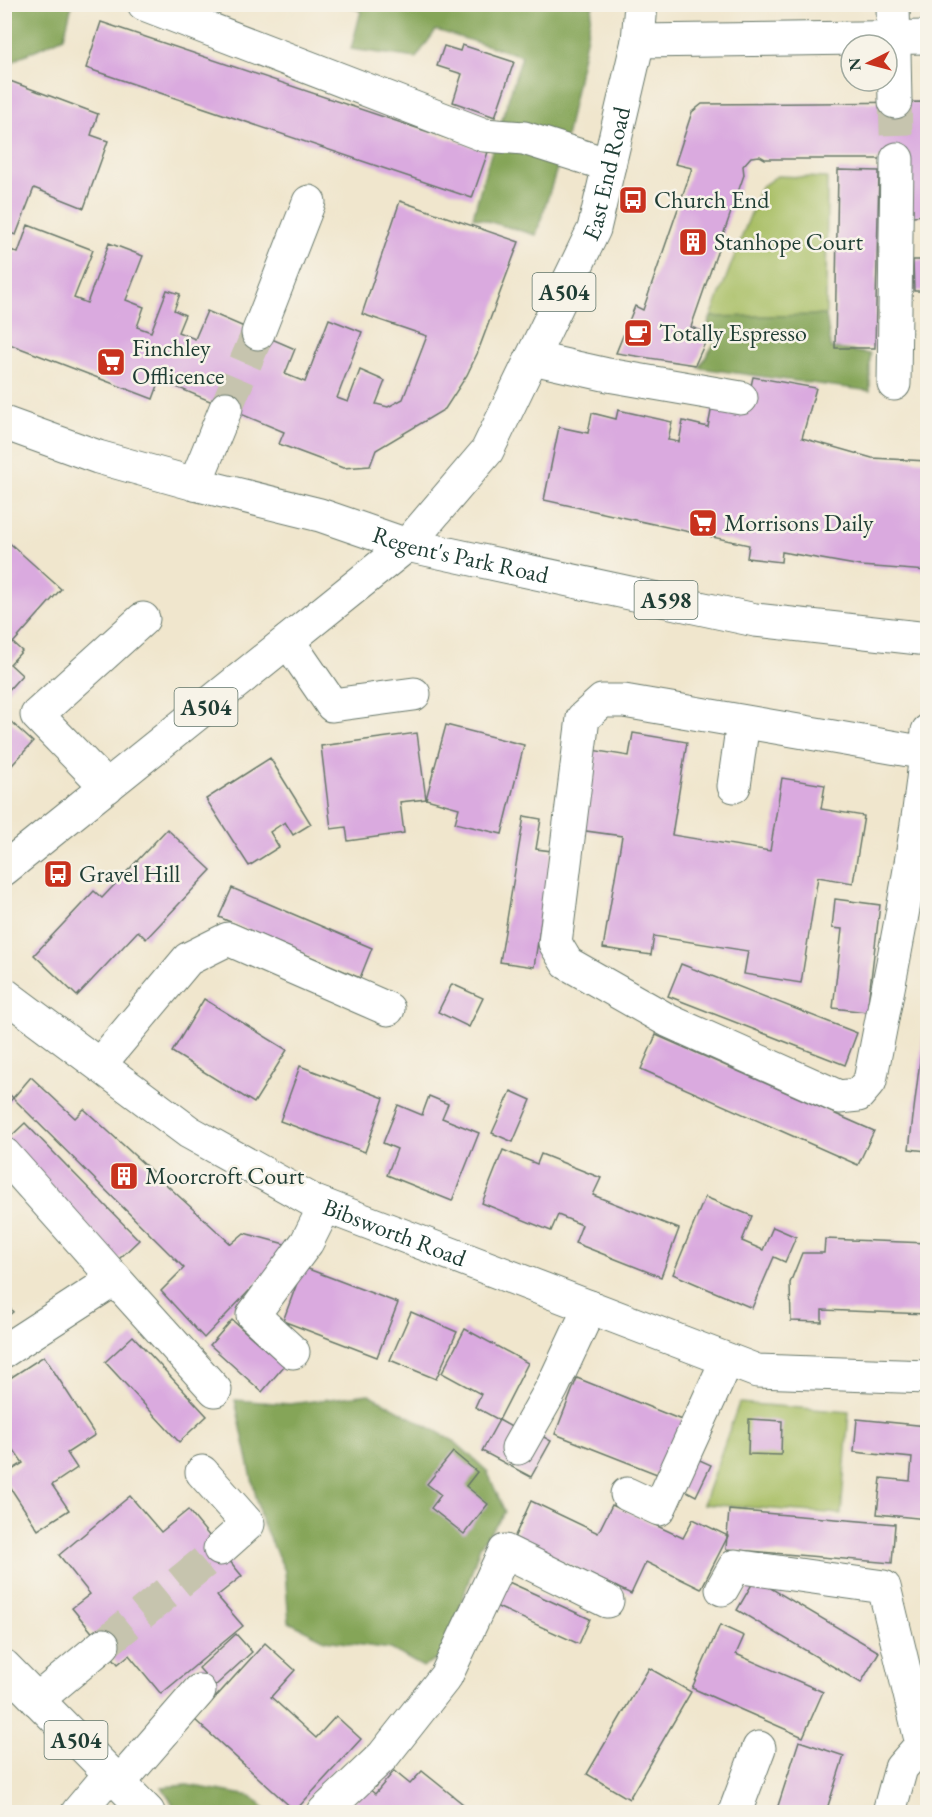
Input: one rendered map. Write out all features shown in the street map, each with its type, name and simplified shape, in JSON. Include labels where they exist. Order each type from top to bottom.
[{"type":"main road","points":[[144,4],[484,135],[524,138],[609,165]]},
{"type":"main road","name":"East End Road","points":[[407,545],[487,451],[594,229],[638,41],[641,4]]},
{"type":"main road","points":[[893,4],[894,33]]},
{"type":"main road","points":[[899,37],[927,37]]},
{"type":"main road","points":[[638,41],[839,38]]},
{"type":"main road","points":[[895,93],[895,102]]},
{"type":"main road","points":[[894,384],[897,159]]},
{"type":"main road","points":[[258,333],[309,202]]},
{"type":"main road","points":[[532,358],[608,375],[741,398]]},
{"type":"main road","points":[[195,484],[226,408]]},
{"type":"main road","name":"Regent's Park Road","points":[[4,423],[98,457],[320,515],[407,545],[755,620],[927,639]]},
{"type":"main road","name":"A504","points":[[4,869],[407,545]]},
{"type":"main road","points":[[106,787],[37,714],[143,619]]},
{"type":"main road","points":[[288,641],[332,705],[414,694]]},
{"type":"main road","points":[[602,701],[624,701],[743,722],[927,742],[917,827],[870,1081],[858,1095],[839,1097],[669,1021],[567,963],[555,943],[582,718],[602,701]]},
{"type":"main road","points":[[734,786],[743,722]]},
{"type":"main road","points":[[100,1064],[188,958],[228,939],[388,1009]]},
{"type":"main road","name":"Bibsworth Road","points":[[4,994],[189,1132],[325,1206],[757,1371],[927,1377]]},
{"type":"main road","points":[[4,1154],[215,1390]]},
{"type":"main road","points":[[293,1352],[252,1315],[308,1242],[325,1206]]},
{"type":"main road","points":[[4,1351],[115,1279]]},
{"type":"main road","points":[[518,1448],[552,1388],[590,1307]]},
{"type":"main road","points":[[627,1494],[659,1509],[727,1360]]},
{"type":"main road","points":[[202,1472],[248,1524],[220,1549]]},
{"type":"main road","points":[[324,1812],[383,1756],[446,1676],[505,1551],[608,1602]]},
{"type":"main road","points":[[722,1589],[735,1566],[884,1587],[925,1743],[901,1768],[889,1812]]},
{"type":"main road","points":[[37,1700],[103,1645]]},
{"type":"main road","name":"A504","points":[[4,1666],[148,1812]]},
{"type":"main road","points":[[78,1812],[115,1778],[199,1691]]},
{"type":"main road","points":[[735,1812],[759,1748]]},
{"type":"green space","points":[[5,4],[72,4],[64,37],[20,57],[5,68]]},
{"type":"green space","points":[[347,5],[593,5],[565,143],[536,235],[473,217],[522,56],[436,30],[416,58],[351,49],[361,11]]},
{"type":"green space","points":[[777,176],[827,178],[826,315],[711,317],[761,187]]},
{"type":"green space","points":[[826,315],[831,348],[870,354],[870,391],[699,368],[716,341],[707,326],[711,317]]},
{"type":"green space","points":[[369,1394],[454,1441],[487,1471],[505,1512],[480,1546],[444,1656],[423,1667],[391,1649],[325,1640],[289,1622],[285,1571],[261,1520],[235,1400],[290,1404]]},
{"type":"green space","points":[[739,1403],[849,1412],[841,1514],[703,1504]]},
{"type":"green space","points":[[187,1785],[251,1796],[269,1812],[178,1812],[162,1787]]},
{"type":"building","points":[[101,22],[488,152],[472,198],[86,68]]},
{"type":"building","points":[[462,45],[514,62],[495,117],[453,102],[462,74],[437,66],[444,46],[460,51]]},
{"type":"building","points":[[10,81],[98,114],[91,135],[108,141],[84,208],[34,188],[16,235],[4,231],[4,94]]},
{"type":"building","name":"Stanhope Court","points":[[927,102],[927,215],[912,216],[910,159],[765,159],[760,156],[751,157],[743,166],[744,175],[691,327],[709,334],[695,365],[616,353],[635,306],[643,310],[692,168],[675,164],[692,112],[702,104]]},
{"type":"building","points":[[838,170],[879,171],[875,348],[835,348]]},
{"type":"building","points":[[400,201],[519,242],[477,354],[467,375],[445,409],[376,450],[370,466],[343,468],[279,444],[284,432],[160,380],[153,399],[4,342],[4,247],[18,253],[28,225],[93,250],[74,298],[87,303],[109,243],[143,256],[126,300],[144,307],[137,327],[151,332],[167,290],[180,294],[174,310],[185,315],[178,332],[195,339],[207,311],[295,349],[285,374],[305,382],[329,319],[362,332],[337,398],[348,402],[360,370],[385,381],[376,404],[388,407],[403,399],[427,336],[362,314]]},
{"type":"building","points":[[913,260],[927,260],[927,291],[914,291]]},
{"type":"building","points":[[753,377],[816,388],[802,438],[872,458],[927,461],[927,571],[861,566],[782,552],[781,562],[747,558],[749,545],[544,500],[559,427],[588,433],[592,413],[616,419],[618,410],[672,422],[668,440],[679,442],[683,421],[708,427],[712,406],[745,413]]},
{"type":"building","points":[[4,538],[61,589],[13,643],[22,651],[10,664],[22,675],[4,695]]},
{"type":"building","points":[[10,721],[33,742],[4,774],[4,727]]},
{"type":"building","points":[[446,725],[524,745],[502,834],[455,823],[459,808],[426,799]]},
{"type":"building","points":[[417,733],[426,799],[400,802],[404,833],[348,841],[346,827],[331,829],[321,746]]},
{"type":"building","points":[[633,733],[687,742],[672,835],[770,851],[782,778],[825,785],[821,809],[864,816],[853,883],[818,877],[801,983],[744,974],[748,951],[654,936],[651,955],[603,948],[622,836],[579,830],[592,750],[629,756]]},
{"type":"building","points":[[270,758],[311,824],[293,835],[285,822],[270,832],[279,847],[249,866],[206,799]]},
{"type":"building","points":[[524,816],[541,819],[536,849],[552,851],[534,967],[500,962]]},
{"type":"building","points":[[167,829],[211,870],[146,939],[138,931],[77,996],[34,955],[94,891],[102,898]]},
{"type":"building","points":[[232,888],[372,948],[360,978],[219,917]]},
{"type":"building","points":[[835,899],[880,905],[867,1012],[833,1008],[842,929],[832,928]]},
{"type":"building","points":[[681,964],[857,1033],[845,1065],[668,996]]},
{"type":"building","points":[[452,984],[483,998],[469,1027],[438,1012]]},
{"type":"building","points":[[204,999],[287,1050],[254,1103],[172,1052]]},
{"type":"building","points":[[927,1012],[927,1151],[909,1149]]},
{"type":"building","points":[[656,1035],[874,1131],[858,1165],[641,1069]]},
{"type":"building","points":[[300,1066],[384,1098],[365,1152],[280,1121]]},
{"type":"building","name":"Moorcroft Court","points":[[31,1077],[75,1118],[84,1109],[231,1244],[244,1233],[292,1246],[204,1338],[161,1291],[184,1268],[13,1098]]},
{"type":"building","points":[[4,1089],[13,1098],[4,1107]]},
{"type":"building","points":[[511,1091],[531,1100],[513,1142],[492,1133]]},
{"type":"building","points":[[429,1096],[448,1104],[442,1118],[479,1133],[452,1201],[387,1175],[397,1149],[383,1143],[398,1105],[422,1115]]},
{"type":"building","points":[[25,1123],[139,1240],[119,1259],[5,1142]]},
{"type":"building","points":[[503,1150],[537,1164],[541,1154],[601,1178],[593,1195],[679,1229],[661,1277],[575,1243],[582,1225],[558,1215],[551,1231],[482,1203]]},
{"type":"building","points":[[705,1197],[752,1216],[742,1241],[763,1250],[773,1227],[796,1237],[785,1262],[774,1257],[752,1308],[673,1274]]},
{"type":"building","points":[[825,1239],[927,1243],[927,1314],[822,1310],[822,1322],[791,1321],[790,1283],[802,1253],[824,1253]]},
{"type":"building","points":[[303,1267],[398,1303],[377,1357],[283,1321]]},
{"type":"building","points":[[4,1301],[13,1312],[4,1319]]},
{"type":"building","points":[[411,1312],[457,1332],[436,1379],[390,1360]]},
{"type":"building","points":[[232,1320],[284,1366],[262,1392],[210,1345]]},
{"type":"building","points":[[465,1329],[528,1363],[499,1420],[475,1407],[481,1394],[442,1373]]},
{"type":"building","points":[[133,1336],[207,1416],[179,1442],[105,1362]]},
{"type":"building","points":[[44,1356],[95,1435],[67,1453],[77,1468],[52,1485],[69,1510],[38,1530],[4,1478],[4,1475],[23,1463],[14,1450],[4,1456],[4,1382]]},
{"type":"building","points":[[577,1378],[684,1421],[662,1476],[555,1434]]},
{"type":"building","points":[[749,1419],[782,1421],[781,1455],[748,1454]]},
{"type":"building","points":[[857,1419],[927,1426],[927,1519],[877,1514],[881,1478],[910,1481],[912,1458],[854,1452]]},
{"type":"building","points":[[499,1420],[515,1429],[535,1432],[551,1441],[531,1477],[482,1451]]},
{"type":"building","points":[[453,1452],[477,1472],[466,1486],[488,1504],[464,1534],[431,1508],[441,1495],[427,1484]]},
{"type":"building","points":[[693,1457],[711,1465],[696,1496],[679,1487]]},
{"type":"building","points":[[130,1496],[161,1532],[188,1510],[242,1576],[217,1596],[243,1626],[161,1694],[129,1655],[118,1664],[72,1608],[90,1594],[59,1555]]},
{"type":"building","points":[[531,1501],[598,1533],[612,1505],[683,1538],[693,1519],[728,1536],[701,1589],[646,1562],[631,1594],[514,1538]]},
{"type":"building","points":[[729,1510],[895,1524],[892,1563],[726,1549]]},
{"type":"building","points":[[502,1579],[590,1619],[579,1644],[491,1604]]},
{"type":"building","points":[[755,1579],[879,1652],[861,1683],[737,1610]]},
{"type":"building","points":[[720,1625],[744,1636],[736,1654],[823,1692],[803,1737],[692,1688]]},
{"type":"building","points":[[236,1634],[252,1652],[215,1686],[199,1668]]},
{"type":"building","points":[[265,1643],[295,1670],[271,1697],[316,1738],[336,1716],[361,1739],[295,1811],[195,1720]]},
{"type":"building","points":[[649,1668],[691,1692],[629,1799],[587,1774]]},
{"type":"building","points":[[799,1741],[844,1756],[826,1812],[776,1812]]},
{"type":"building","points":[[394,1771],[410,1784],[422,1771],[473,1812],[346,1812],[367,1787],[375,1794]]},
{"type":"tunnel","points":[[895,102],[897,159]]},
{"type":"tunnel","points":[[226,408],[258,333]]},
{"type":"tunnel","points":[[103,1645],[220,1549]]},
{"type":"place","name":"Church End","points":[[633,200]]},
{"type":"place","name":"Stanhope Court","points":[[693,242]]},
{"type":"place","name":"Totally Espresso","points":[[638,333]]},
{"type":"place","name":"Finchley Offlicence","points":[[111,362]]},
{"type":"place","name":"Morrisons Daily","points":[[703,523]]},
{"type":"place","name":"Gravel Hill","points":[[58,874]]},
{"type":"place","name":"Moorcroft Court","points":[[124,1176]]}]
